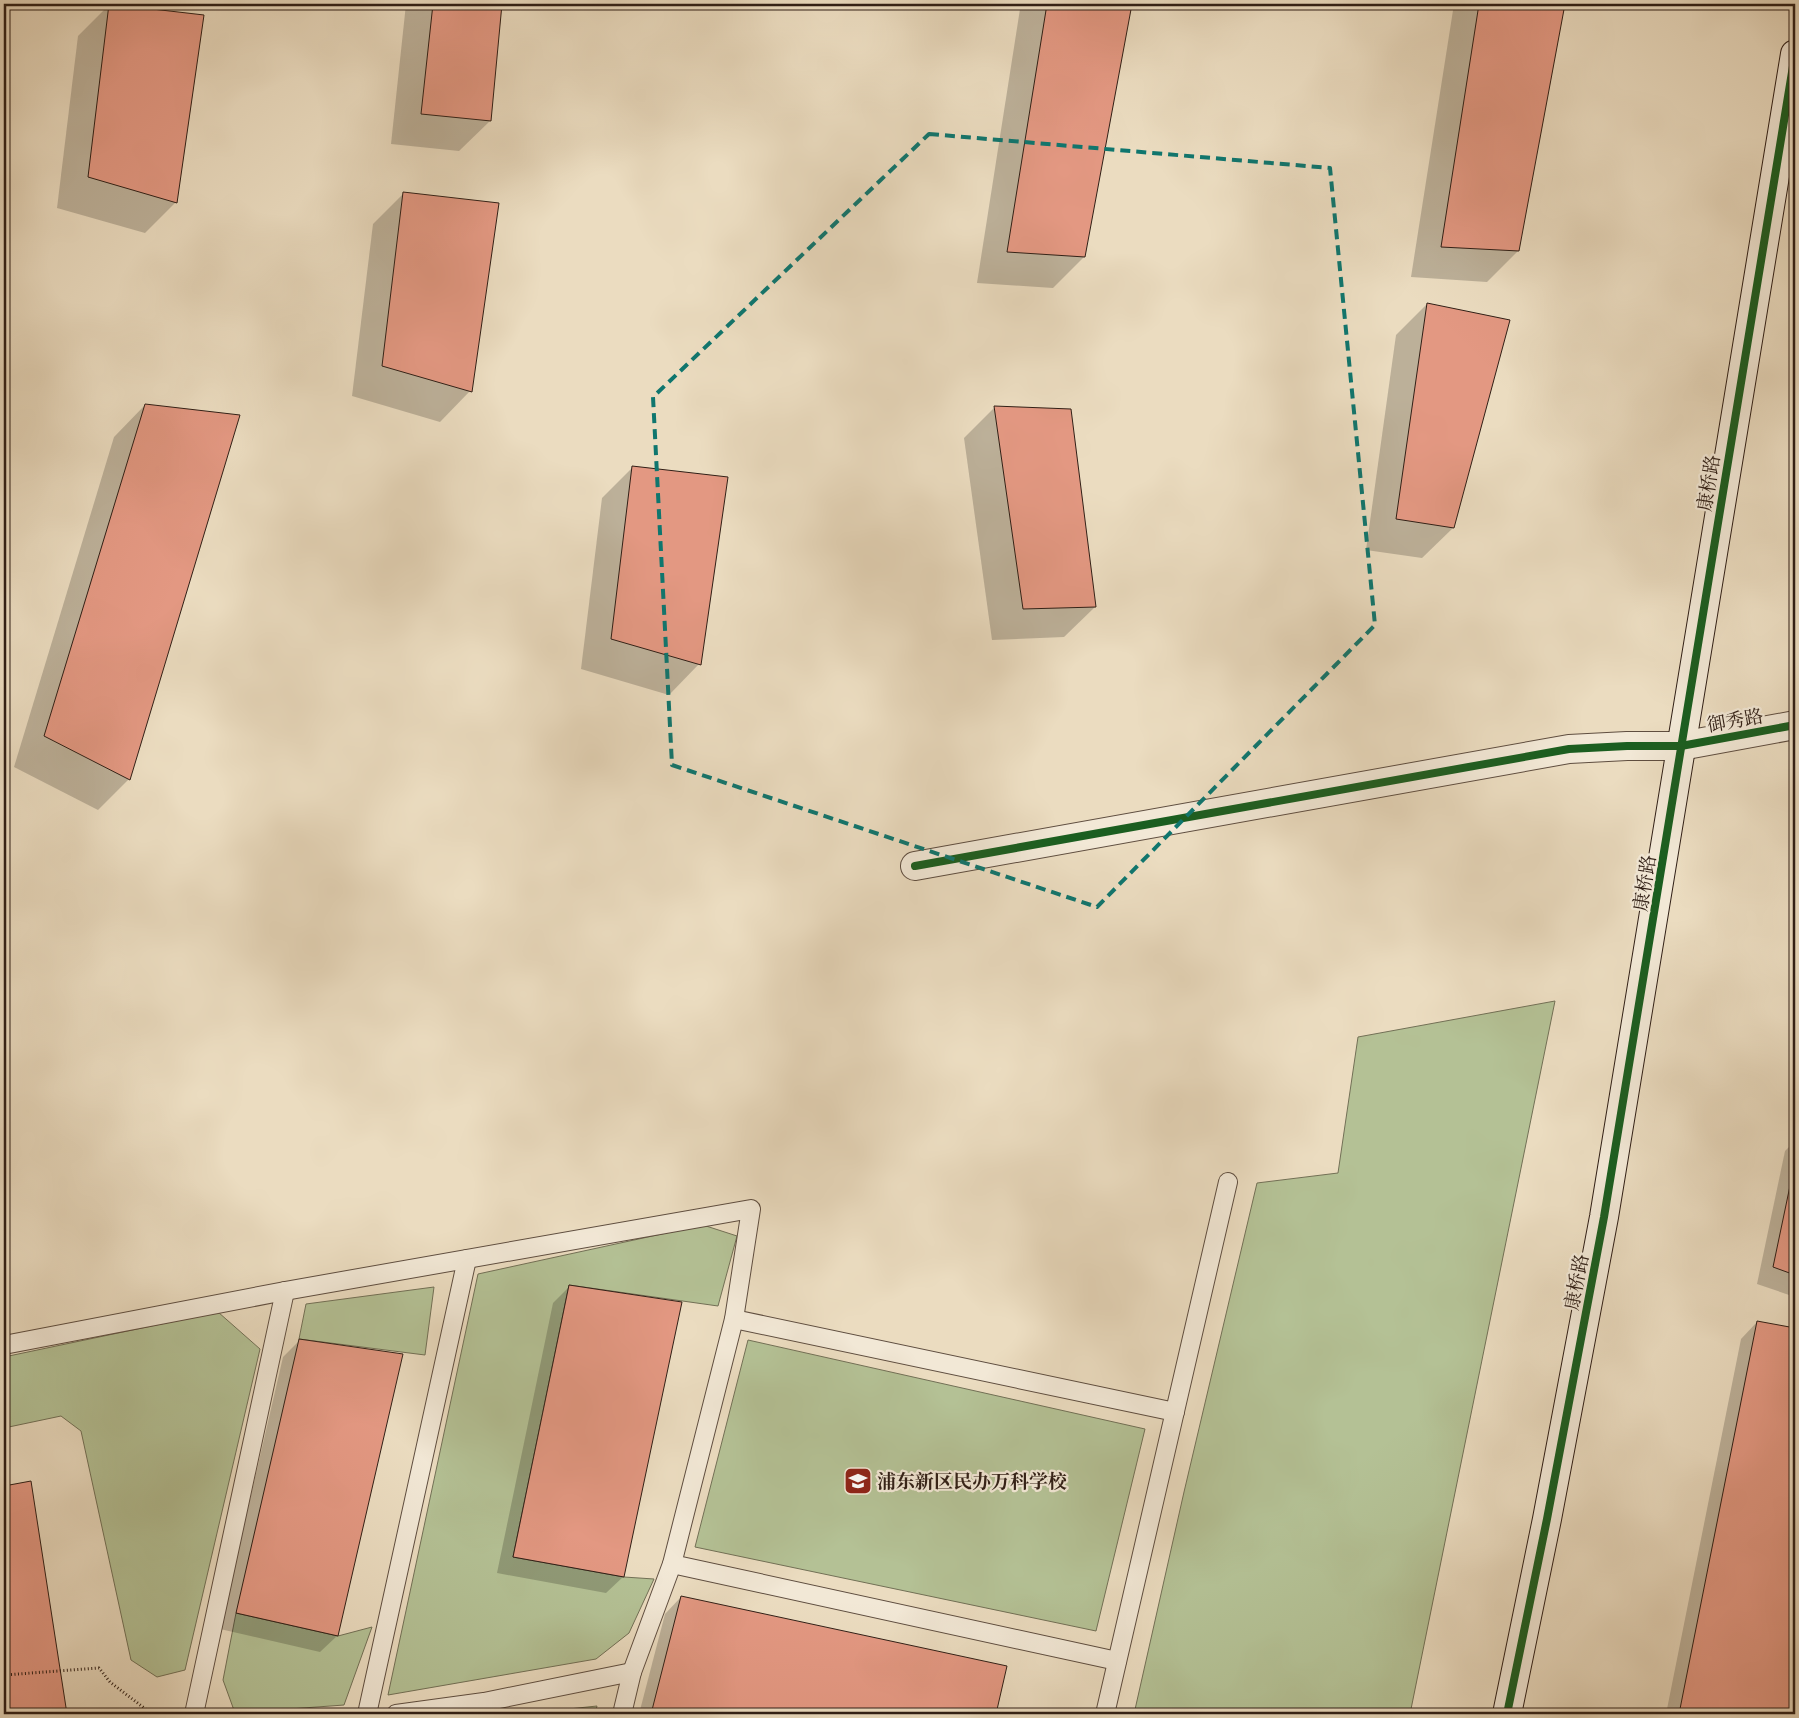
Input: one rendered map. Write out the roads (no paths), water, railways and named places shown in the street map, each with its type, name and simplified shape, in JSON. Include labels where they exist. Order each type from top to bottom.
[{"type":"main road","name":"康桥路","points":[[1507,1714],[1547,1519],[1604,1217],[1654,925],[1681,746],[1795,54]]},
{"type":"main road","name":"御秀路","points":[[915,866],[1569,749],[1681,746],[1795,725]]},
{"type":"lane","points":[[1105,1714],[1228,1182]]},
{"type":"lane","points":[[4,1345],[285,1291],[751,1209],[734,1319],[672,1564],[632,1672],[622,1714]]},
{"type":"lane","points":[[367,1714],[467,1259]]},
{"type":"lane","points":[[194,1714],[285,1291]]},
{"type":"lane","points":[[734,1319],[1175,1412]]},
{"type":"lane","points":[[672,1564],[1117,1661]]},
{"type":"lane","points":[[396,1714],[483,1708],[632,1672]]},
{"type":"place","name":"浦东新区民办万科学校","points":[[858,1481]]}]
